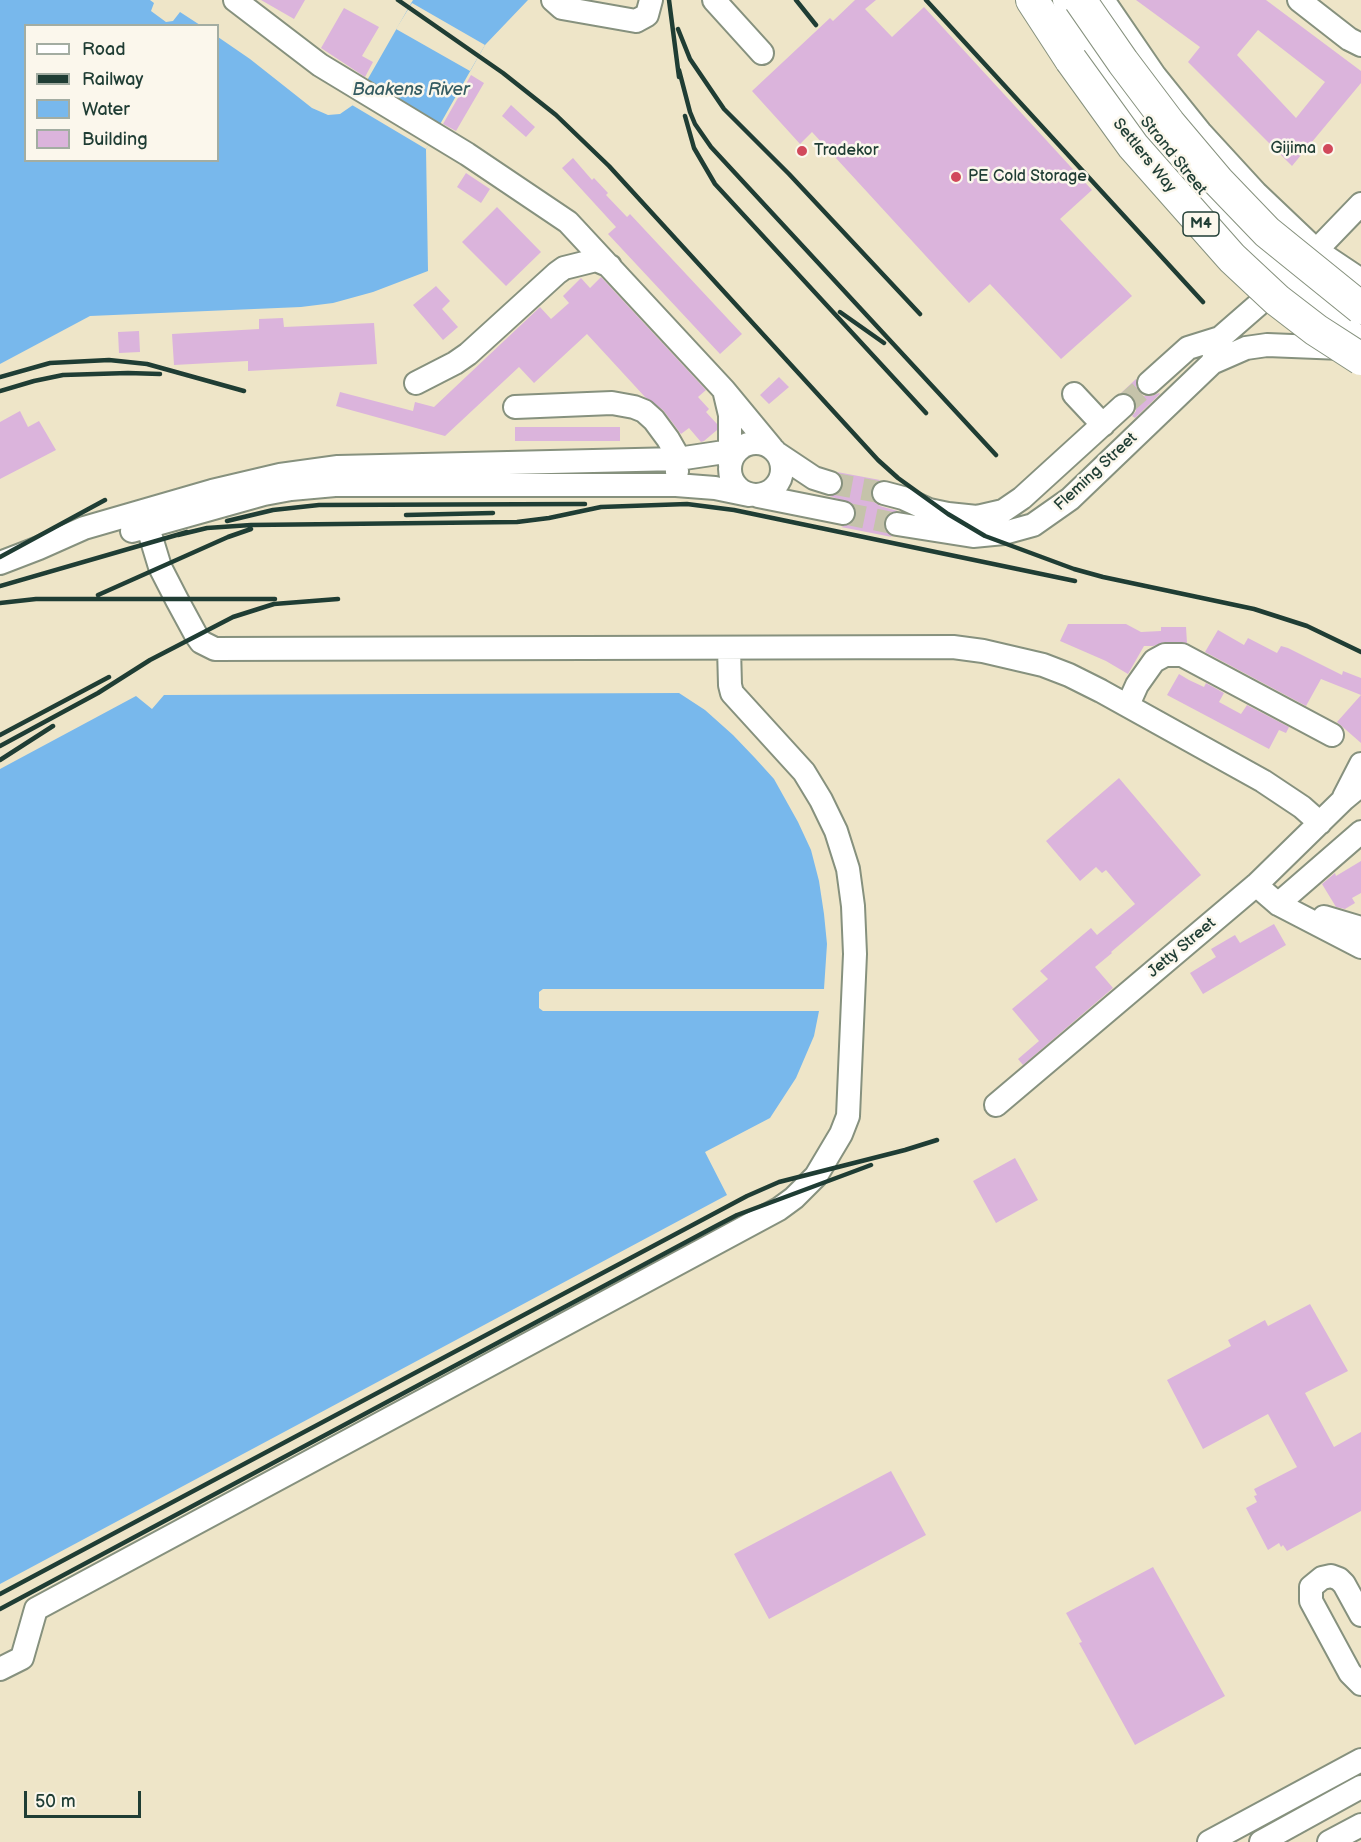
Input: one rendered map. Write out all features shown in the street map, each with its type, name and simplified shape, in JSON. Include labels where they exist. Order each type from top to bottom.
[{"type":"highway","name":"Settlers Way","points":[[1032,0],[1071,60],[1133,146],[1232,258],[1278,300],[1316,330],[1361,359]]},
{"type":"highway","name":"M4","points":[[1068,2],[1218,181],[1267,232],[1361,308]]},
{"type":"street","points":[[235,0],[303,53],[438,136],[559,215],[610,266],[724,390],[775,451],[783,470],[776,487],[769,492],[753,495],[736,486],[732,478],[736,455],[724,390]]},
{"type":"street","points":[[553,0],[562,8],[636,21],[647,15],[651,0]]},
{"type":"street","points":[[714,0],[762,53]]},
{"type":"street","points":[[1103,0],[1155,76],[1200,132],[1256,193],[1316,250],[1361,279]]},
{"type":"street","name":"Strand Street","points":[[1068,2],[1139,113],[1218,211],[1288,279],[1361,339]]},
{"type":"street","points":[[1307,2],[1349,39],[1361,45]]},
{"type":"street","points":[[1149,382],[1188,348],[1220,338],[1288,279],[1361,204]]},
{"type":"street","points":[[416,383],[468,354],[564,268],[596,260],[610,266]]},
{"type":"street","points":[[1214,362],[1220,338]]},
{"type":"street","points":[[1214,362],[1246,348],[1268,345],[1361,349]]},
{"type":"street","name":"Fleming Street","points":[[897,524],[974,536],[1012,532],[1033,525],[1070,499],[1214,362]]},
{"type":"street","points":[[1074,394],[1102,425]]},
{"type":"street","points":[[515,407],[612,403],[644,411],[654,420],[673,447],[678,459],[676,485]]},
{"type":"street","name":"Fleming Street","points":[[884,493],[939,513],[977,517],[995,513],[1008,508],[1022,498],[1123,406]]},
{"type":"street","points":[[0,563],[39,549],[88,543],[145,519],[252,481],[328,468],[678,459],[736,455],[765,444],[814,478],[830,483]]},
{"type":"street","points":[[145,519],[264,494],[335,485],[676,485],[715,488],[843,513]]},
{"type":"street","points":[[145,519],[160,567],[195,634],[201,642],[215,649],[953,647],[983,651],[1052,668],[1128,705],[1263,781],[1302,807],[1320,823]]},
{"type":"street","points":[[0,1669],[22,1658],[36,1609],[779,1209],[816,1176],[841,1134],[848,1116],[855,954],[853,906],[848,869],[836,831],[804,772],[778,741],[735,700],[729,685],[729,648]]},
{"type":"street","points":[[1128,705],[1137,685],[1154,661],[1166,655],[1182,655],[1332,735]]},
{"type":"street","name":"Jetty Street","points":[[996,1105],[1256,885],[1352,792],[1361,764]]},
{"type":"street","points":[[1284,906],[1361,832]]},
{"type":"street","points":[[1256,885],[1284,906],[1325,930],[1361,947]]},
{"type":"street","points":[[1284,906],[1361,928]]},
{"type":"street","points":[[1361,1615],[1339,1579],[1331,1576],[1322,1578],[1311,1587],[1311,1601],[1350,1673],[1361,1684]]},
{"type":"street","points":[[1209,1842],[1361,1760]]},
{"type":"street","points":[[1261,1842],[1361,1787]]},
{"type":"street","points":[[1329,1842],[1361,1825]]},
{"type":"water","name":"Baakens River","points":[[0,0],[150,0],[154,3],[151,11],[166,22],[173,21],[180,12],[198,24],[24,24],[24,162],[219,162],[219,38],[312,108],[328,115],[340,114],[353,105],[413,0],[528,0],[485,45],[426,149],[428,271],[373,292],[333,303],[301,307],[90,316],[0,364]]},
{"type":"water","points":[[679,693],[705,710],[755,758],[774,779],[798,822],[811,850],[819,881],[827,944],[824,989],[543,989],[539,992],[539,1008],[543,1011],[819,1011],[814,1036],[796,1078],[770,1118],[705,1152],[727,1195],[0,1584],[0,769],[136,696],[152,709],[164,695]]},
{"type":"pier","points":[[412,3],[485,45],[470,71],[396,29]]},
{"type":"pier","points":[[367,81],[441,125],[426,149],[352,105]]},
{"type":"building","points":[[261,0],[305,0],[294,19]]},
{"type":"building","points":[[855,0],[876,0],[865,9],[892,37],[924,7],[1092,190],[1060,219],[1132,296],[1061,359],[990,284],[969,303],[812,132],[800,144],[752,91],[830,18],[833,21]]},
{"type":"building","points":[[1136,0],[1266,0],[1361,71],[1361,83],[1292,166],[1188,62],[1200,47]],"holes":[[[1258,30],[1325,82],[1296,118],[1237,55]]]},
{"type":"building","points":[[344,8],[379,27],[362,56],[373,62],[365,77],[321,48]]},
{"type":"building","points":[[471,75],[484,83],[456,131],[443,124]]},
{"type":"building","points":[[511,105],[535,127],[526,137],[502,116]]},
{"type":"building","points":[[573,158],[592,180],[594,178],[608,193],[606,195],[627,217],[630,214],[742,334],[720,354],[608,234],[616,227],[562,168]]},
{"type":"building","points":[[466,173],[490,189],[481,203],[457,187]]},
{"type":"building","points":[[497,207],[541,252],[506,286],[462,242]]},
{"type":"building","points":[[601,277],[706,390],[698,397],[709,409],[706,412],[717,424],[717,430],[704,441],[701,442],[689,428],[681,434],[663,410],[645,397],[587,334],[534,383],[519,367],[445,436],[336,406],[340,392],[413,411],[415,402],[434,407],[540,307],[551,319],[569,303],[563,296],[581,278],[590,288]]},
{"type":"building","points":[[436,286],[450,301],[442,309],[458,327],[443,340],[413,305]]},
{"type":"building","points":[[283,318],[284,327],[374,323],[377,364],[248,371],[248,361],[174,365],[172,334],[259,329],[259,319]]},
{"type":"building","points":[[139,331],[140,352],[119,353],[118,332]]},
{"type":"building","points":[[779,377],[789,387],[769,404],[760,395]]},
{"type":"building","points":[[1136,379],[1136,386],[1144,396],[1160,394],[1135,418],[1132,416],[1136,411],[1133,397],[1128,393],[1121,393]]},
{"type":"building","points":[[20,411],[28,427],[39,421],[56,450],[0,479],[0,422]]},
{"type":"building","points":[[515,427],[620,427],[620,441],[515,441]]},
{"type":"building","points":[[837,472],[880,480],[871,489],[871,496],[880,506],[898,511],[887,515],[884,521],[885,529],[892,537],[841,527],[853,522],[856,508],[851,503],[829,496],[839,493],[843,488],[843,479]]},
{"type":"building","points":[[1068,624],[1126,624],[1141,632],[1161,631],[1161,627],[1186,627],[1187,643],[1165,642],[1144,646],[1128,674],[1106,661],[1060,641]]},
{"type":"building","points":[[1218,630],[1244,645],[1248,638],[1277,653],[1281,646],[1342,675],[1343,671],[1361,678],[1361,695],[1321,679],[1306,706],[1205,652]]},
{"type":"building","points":[[1179,674],[1204,687],[1206,683],[1224,693],[1219,702],[1241,714],[1247,705],[1289,727],[1286,733],[1279,730],[1269,749],[1167,695]]},
{"type":"building","points":[[1361,695],[1361,743],[1337,722]]},
{"type":"building","points":[[1119,778],[1201,875],[1095,967],[1113,988],[1023,1065],[1018,1059],[1039,1041],[1012,1009],[1048,979],[1040,971],[1091,928],[1097,935],[1135,904],[1106,870],[1102,873],[1096,867],[1080,881],[1046,841]]},
{"type":"building","points":[[1361,861],[1361,893],[1352,898],[1355,903],[1345,909],[1336,907],[1322,884],[1335,873],[1336,876]]},
{"type":"building","points":[[1274,924],[1286,945],[1203,994],[1190,973],[1216,957],[1211,949],[1235,935],[1240,943]]},
{"type":"building","points":[[1015,1158],[1038,1200],[996,1223],[973,1181]]},
{"type":"building","points":[[1310,1304],[1348,1371],[1305,1393],[1334,1447],[1361,1432],[1361,1511],[1287,1551],[1279,1543],[1268,1550],[1246,1508],[1257,1502],[1254,1489],[1297,1467],[1268,1414],[1203,1449],[1167,1380],[1231,1346],[1228,1340],[1265,1320],[1268,1326]]},
{"type":"building","points":[[891,1471],[926,1535],[769,1619],[734,1554]]},
{"type":"building","points":[[1153,1567],[1225,1696],[1135,1745],[1079,1643],[1082,1642],[1066,1613]]},
{"type":"tunnel","points":[[1123,406],[1149,383]]},
{"type":"tunnel","points":[[830,483],[884,493]]},
{"type":"tunnel","points":[[843,513],[897,524]]},
{"type":"railway","points":[[398,0],[503,73],[556,115],[609,166],[878,460],[898,478],[948,514],[985,536],[1074,569],[1254,609],[1307,626],[1361,652]]},
{"type":"railway","points":[[669,0],[679,77]]},
{"type":"railway","points":[[796,0],[816,25]]},
{"type":"railway","points":[[926,0],[1203,302]]},
{"type":"railway","points":[[678,29],[690,59],[724,109],[789,174],[920,314]]},
{"type":"railway","points":[[679,70],[690,112],[695,124],[711,147],[996,455]]},
{"type":"railway","points":[[685,116],[694,148],[715,184],[926,413]]},
{"type":"railway","points":[[840,312],[884,343]]},
{"type":"railway","points":[[0,377],[50,363],[109,360],[147,364],[244,391]]},
{"type":"railway","points":[[0,391],[63,375],[160,374]]},
{"type":"railway","points":[[0,557],[105,500]]},
{"type":"railway","points":[[227,521],[273,510],[319,505],[585,504]]},
{"type":"railway","points":[[178,535],[207,528],[251,525],[517,522],[601,507],[687,504],[734,510],[1075,581]]},
{"type":"railway","points":[[406,515],[493,513]]},
{"type":"railway","points":[[98,595],[251,529]]},
{"type":"railway","points":[[0,586],[187,532]]},
{"type":"railway","points":[[0,603],[36,599],[275,599]]},
{"type":"railway","points":[[0,746],[98,693],[150,660],[233,617],[274,604],[338,599]]},
{"type":"railway","points":[[0,735],[109,677]]},
{"type":"railway","points":[[0,760],[53,726]]},
{"type":"railway","points":[[0,1594],[747,1196],[779,1182],[937,1140]]},
{"type":"railway","points":[[0,1609],[737,1215],[871,1165]]},
{"type":"place","name":"Gijima","points":[[1328,149]]},
{"type":"place","name":"Tradekor","points":[[802,151]]},
{"type":"place","name":"PE Cold Storage","points":[[956,177]]}]
